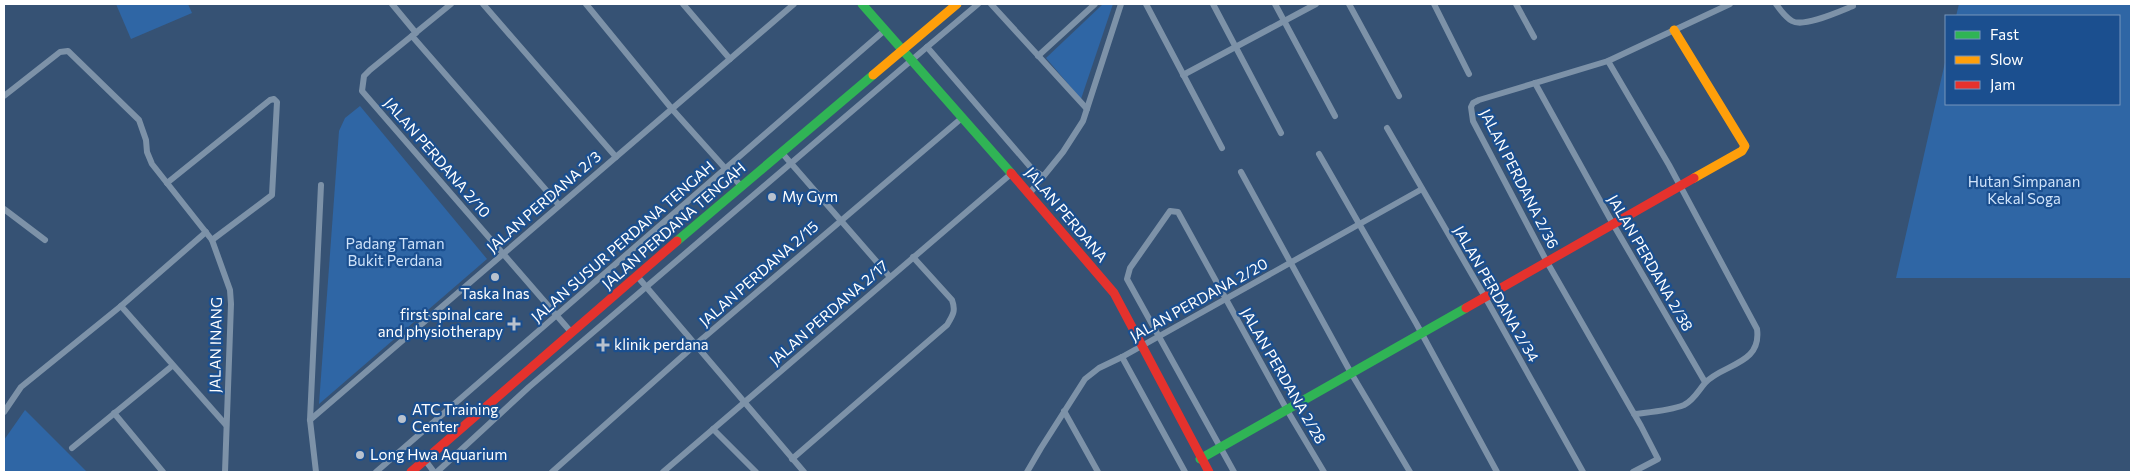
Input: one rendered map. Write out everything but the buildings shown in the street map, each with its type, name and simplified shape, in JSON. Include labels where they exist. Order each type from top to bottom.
[{"type":"street","points":[[392,4],[414,35],[560,206]]},
{"type":"street","points":[[414,35],[451,4]]},
{"type":"street","points":[[484,4],[616,157]]},
{"type":"street","points":[[586,4],[672,109],[741,186]]},
{"type":"street","points":[[683,4],[730,59]]},
{"type":"street","name":"JALAN PERDANA 2/3","points":[[310,420],[794,4]]},
{"type":"street","name":"JALAN PERDANA","points":[[862,4],[1012,173],[1114,293],[1200,459],[1209,472]]},
{"type":"street","name":"JALAN PERDANA TENGAH","points":[[411,472],[741,186],[782,154],[957,4]]},
{"type":"street","points":[[425,460],[436,472],[529,387],[978,4]]},
{"type":"street","points":[[991,4],[1086,109]]},
{"type":"street","points":[[1038,56],[1095,4]]},
{"type":"street","points":[[1029,194],[1075,135],[1083,121],[1121,4]]},
{"type":"street","points":[[1146,4],[1222,148]]},
{"type":"street","points":[[1213,4],[1281,133]]},
{"type":"street","points":[[1275,4],[1335,116]]},
{"type":"street","points":[[1183,75],[1316,4]]},
{"type":"street","points":[[1349,4],[1399,96]]},
{"type":"street","points":[[1434,4],[1469,74]]},
{"type":"street","points":[[1516,4],[1534,37]]},
{"type":"street","name":"JALAN PERDANA 2/36","points":[[1633,472],[1658,458],[1642,426],[1547,262],[1470,112],[1474,103],[1479,100],[1608,61],[1730,4]]},
{"type":"street","points":[[1776,4],[1782,14],[1794,23],[1804,24],[1853,6]]},
{"type":"street","name":"JALAN SUSUR PERDANA TENGAH","points":[[376,472],[885,30]]},
{"type":"street","points":[[1200,459],[1287,410],[1349,369],[1422,333],[1742,152],[1745,146],[1742,139],[1674,30]]},
{"type":"street","name":"JALAN PERDANA 2/10","points":[[414,35],[364,76],[362,91],[571,332]]},
{"type":"street","points":[[927,47],[1033,170],[1043,176]]},
{"type":"street","name":"JALAN INANG","points":[[4,96],[60,52],[68,51],[139,120],[152,164],[212,240],[230,290],[231,304],[225,472]]},
{"type":"street","points":[[1608,61],[1669,165],[1757,329],[1758,340],[1752,352],[1740,363],[1705,382],[1698,394],[1684,405],[1634,414]]},
{"type":"street","name":"JALAN PERDANA 2/38","points":[[1535,83],[1613,224],[1705,382]]},
{"type":"street","points":[[167,183],[270,100],[274,99],[277,102],[278,112],[274,144],[272,195],[212,240]]},
{"type":"street","name":"JALAN PERDANA 2/15","points":[[552,472],[695,345],[963,117]]},
{"type":"street","name":"JALAN PERDANA 2/34","points":[[1387,128],[1583,472]]},
{"type":"street","points":[[782,154],[890,277]]},
{"type":"street","points":[[1319,154],[1422,333],[1498,472]]},
{"type":"street","points":[[1242,172],[1349,369],[1410,472]]},
{"type":"street","name":"JALAN PERDANA 2/17","points":[[663,472],[1012,173]]},
{"type":"street","points":[[316,472],[310,420],[321,185]]},
{"type":"street","name":"JALAN PERDANA 2/20","points":[[1027,472],[1085,379],[1099,368],[1160,336],[1422,189]]},
{"type":"street","points":[[4,208],[45,240]]},
{"type":"street","name":"JALAN PERDANA 2/28","points":[[1160,336],[1129,283],[1127,274],[1167,213],[1174,210],[1178,212],[1287,410],[1324,472]]},
{"type":"street","points":[[4,412],[21,388],[121,306],[206,232]]},
{"type":"street","points":[[792,459],[947,325],[954,315],[955,308],[952,300],[913,258]]},
{"type":"street","points":[[637,276],[804,472]]},
{"type":"street","points":[[121,306],[226,425]]},
{"type":"street","points":[[1160,336],[1234,472]]},
{"type":"street","points":[[1122,357],[1185,472]]},
{"type":"street","points":[[72,448],[172,366]]},
{"type":"street","points":[[1064,411],[1098,472]]},
{"type":"street","points":[[114,413],[163,472]]},
{"type":"street","points":[[714,429],[754,472]]},
{"type":"green space","points":[[116,4],[188,4],[192,13],[131,39]]},
{"type":"green space","points":[[1103,4],[1113,4],[1081,99],[1046,58]]},
{"type":"green space","name":"Hutan Simpanan Kekal Soga","points":[[1959,4],[2131,4],[2131,278],[1896,278],[1945,62],[1945,105],[2120,105],[2120,15],[1956,15]]},
{"type":"green space","name":"Padang Taman Bukit Perdana","points":[[360,106],[487,259],[319,404],[339,131],[345,118]]},
{"type":"green space","points":[[25,410],[87,472],[4,472],[4,440]]},
{"type":"traffic: fast","points":[[862,4],[1011,173]]},
{"type":"traffic: fast","points":[[677,241],[873,75]]},
{"type":"traffic: fast","points":[[1200,459],[1466,308]]},
{"type":"traffic: slow","points":[[873,75],[957,4]]},
{"type":"traffic: slow","points":[[1674,30],[1745,146],[1742,151],[1694,178]]},
{"type":"traffic: jam","points":[[1011,173],[1114,293],[1209,472]]},
{"type":"traffic: jam","points":[[1466,308],[1694,178]]},
{"type":"traffic: jam","points":[[411,472],[677,241]]},
{"type":"place","name":"My Gym","points":[[772,197]]},
{"type":"place","name":"Taska Inas","points":[[495,277]]},
{"type":"place","name":"first spinal care and physiotherapy","points":[[514,324]]},
{"type":"place","name":"klinik perdana","points":[[603,345]]},
{"type":"place","name":"ATC Training Center","points":[[402,419]]},
{"type":"place","name":"Long Hwa Aquarium","points":[[360,455]]}]
